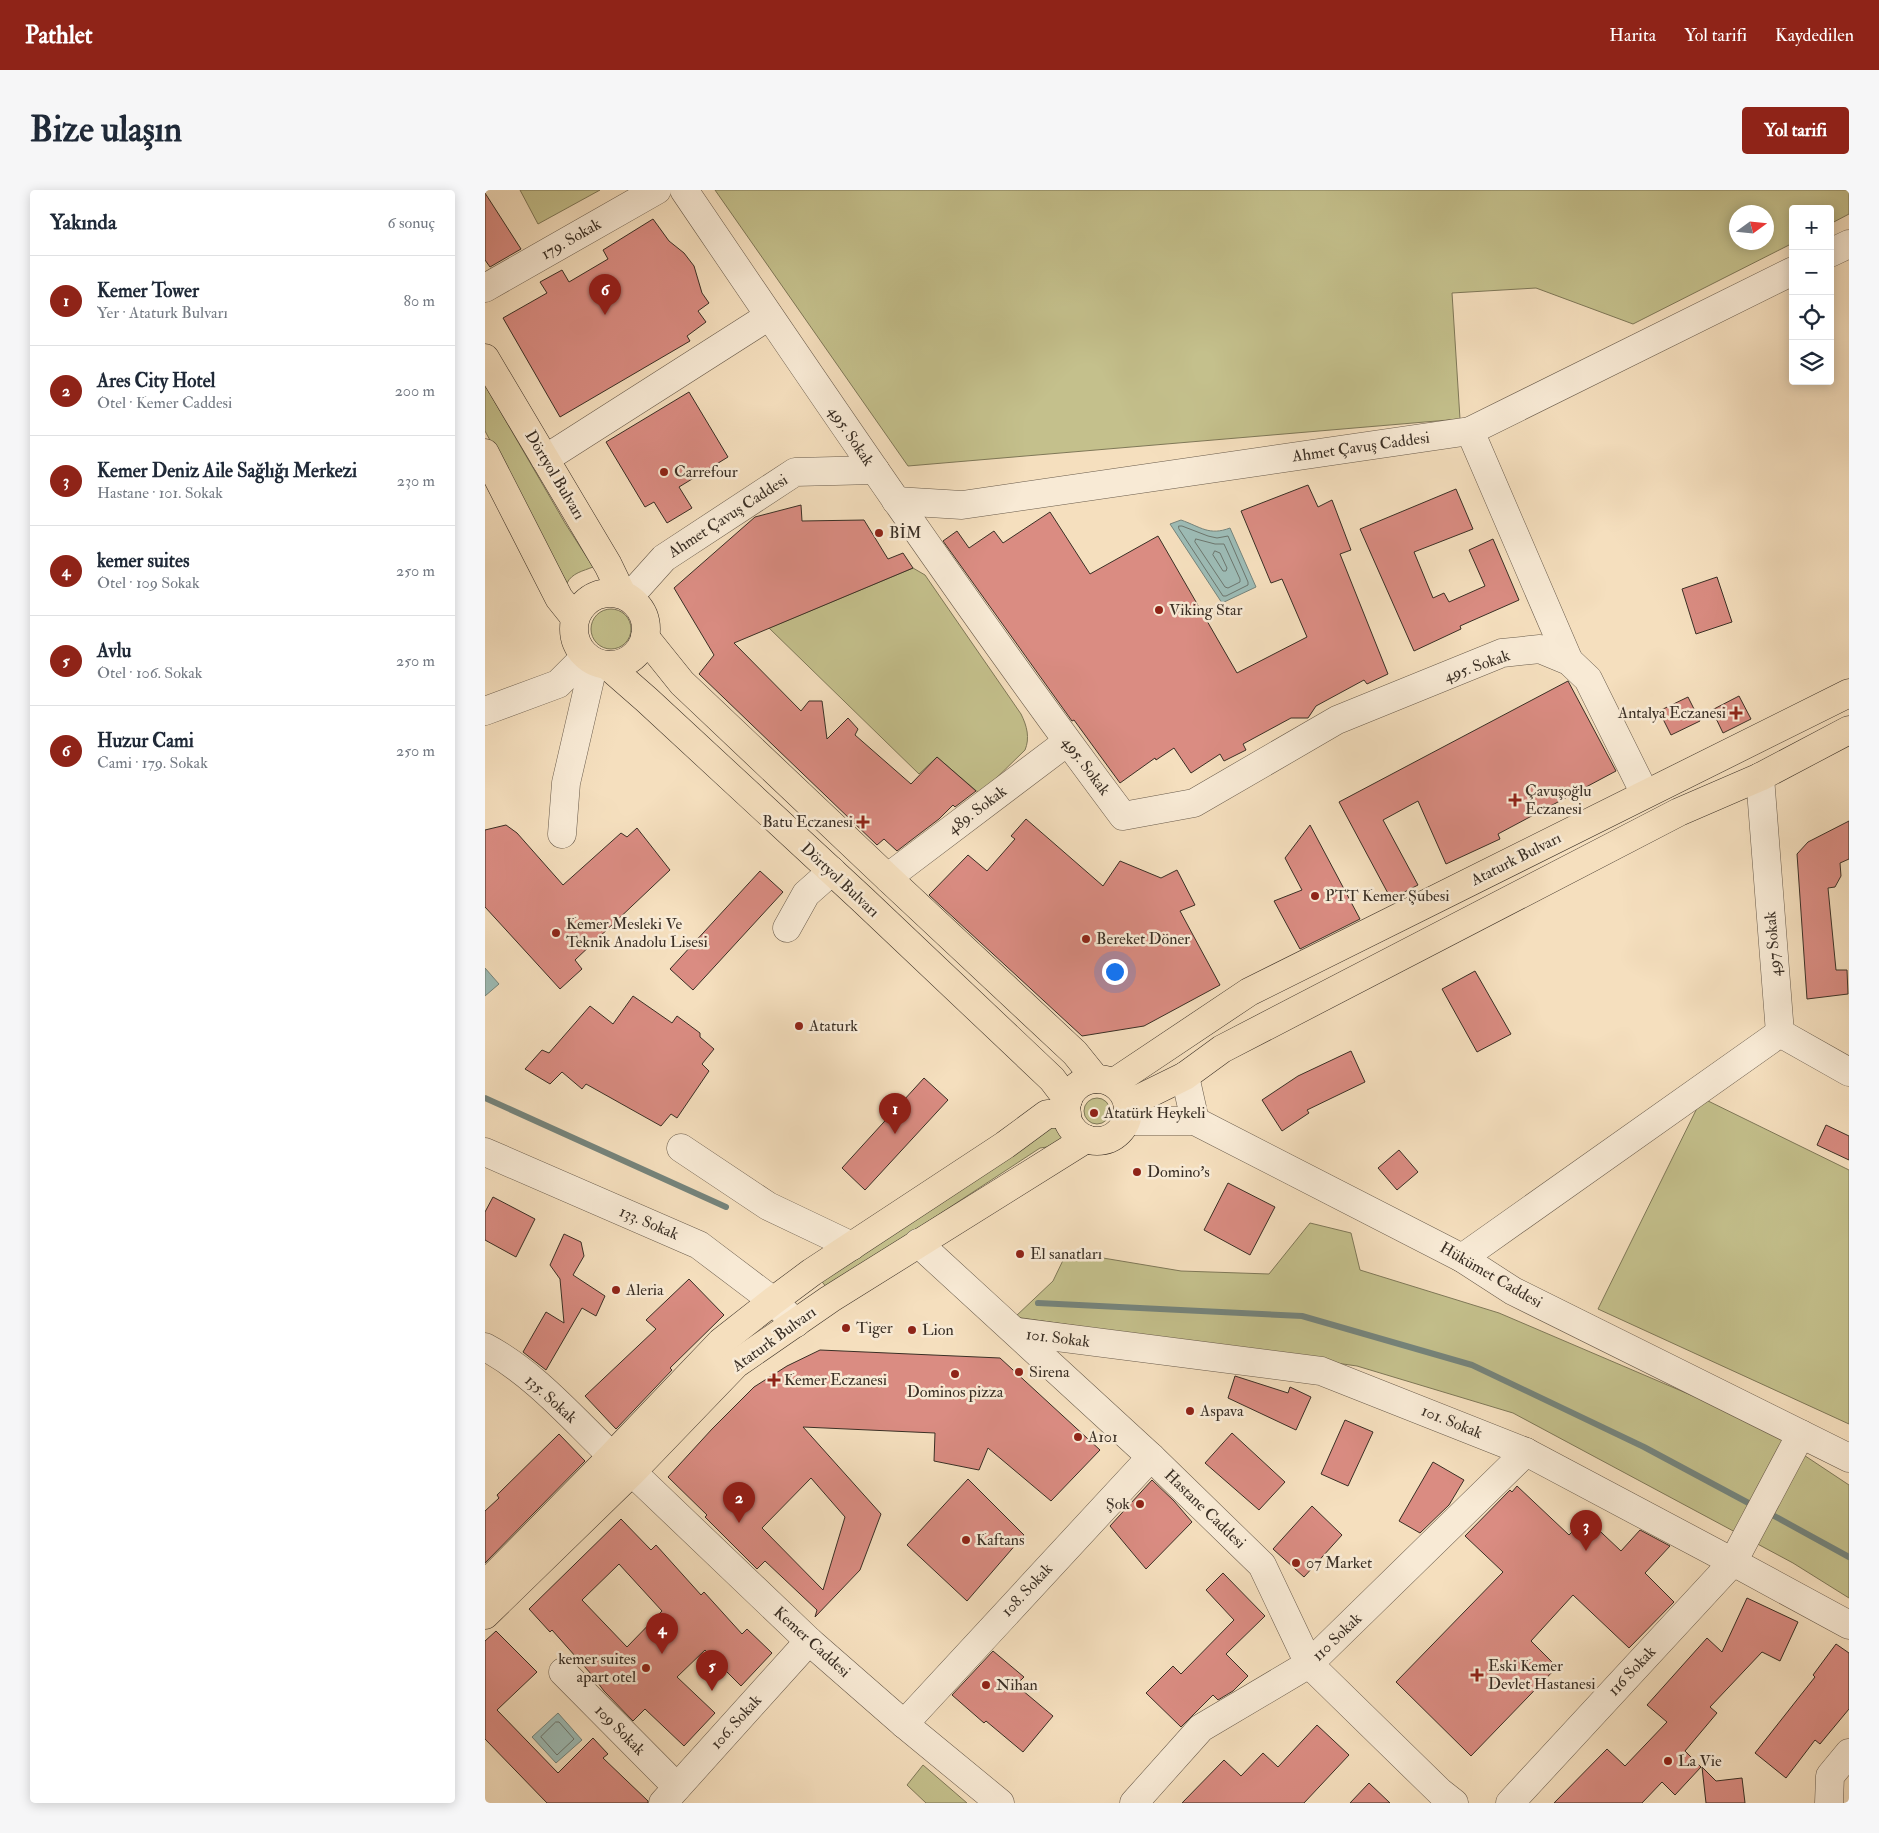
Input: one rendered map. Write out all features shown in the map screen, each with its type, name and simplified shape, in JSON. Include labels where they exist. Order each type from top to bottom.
[{"type":"main road","name":"Dörtyol Bulvarı","points":[[485,358],[626,596]]},
{"type":"main road","points":[[485,454],[559,598],[575,618]]},
{"type":"main road","points":[[610,592],[626,596],[641,609],[644,616],[646,626],[645,637],[639,651],[627,661],[618,664],[596,661],[579,649],[575,640],[573,631],[579,608],[586,600],[597,594],[610,592]]},
{"type":"main road","name":"Dörtyol Bulvarı","points":[[645,637],[682,683],[1075,1053],[1116,1097]]},
{"type":"main road","name":"Dörtyol Bulvarı","points":[[596,661],[832,871],[1052,1078],[1067,1107]]},
{"type":"main road","name":"Ataturk Bulvarı","points":[[1116,1097],[1249,992],[1849,693]]},
{"type":"main road","name":"Ataturk Bulvarı","points":[[1116,1097],[1185,1076],[1222,1049],[1239,1040],[1679,812],[1759,777],[1849,730]]},
{"type":"main road","points":[[1082,1083],[1116,1097],[1122,1129],[1114,1136],[1105,1140],[1095,1141],[1086,1139],[1073,1129],[1067,1107],[1076,1088],[1082,1083]]},
{"type":"main road","name":"Ataturk Bulvarı","points":[[485,1615],[622,1464],[721,1342],[773,1301],[852,1246],[1005,1145],[1047,1114],[1067,1107]]},
{"type":"main road","name":"Ataturk Bulvarı","points":[[485,1585],[735,1364],[918,1243],[1086,1139]]},
{"type":"street","name":"179. Sokak","points":[[485,288],[657,190]]},
{"type":"street","name":"495. Sokak","points":[[684,190],[896,501],[1067,742],[1123,816],[1194,803],[1337,720],[1502,653],[1540,649],[1569,661],[1588,679],[1645,794]]},
{"type":"street","points":[[1834,251],[1849,244]]},
{"type":"street","name":"Ahmet Çavuş Caddesi","points":[[896,501],[962,505],[1470,431],[1789,273]]},
{"type":"street","points":[[545,459],[769,316]]},
{"type":"street","points":[[1470,431],[1569,661]]},
{"type":"street","name":"Ahmet Çavuş Caddesi","points":[[626,596],[664,558],[795,472],[875,470]]},
{"type":"street","points":[[485,710],[558,684],[596,661]]},
{"type":"street","points":[[562,834],[566,783],[596,661]]},
{"type":"street","name":"489. Sokak","points":[[889,879],[895,872],[1067,742]]},
{"type":"street","name":"497 Sokak","points":[[1759,777],[1780,1034]]},
{"type":"street","points":[[787,928],[806,894],[832,871]]},
{"type":"street","points":[[1462,1258],[1780,1034],[1849,1072]]},
{"type":"street","points":[[1185,1076],[1195,1121]]},
{"type":"street","name":"Hükümet Caddesi","points":[[1116,1097],[1195,1121],[1462,1258],[1513,1290],[1849,1458]]},
{"type":"street","points":[[681,1148],[768,1206],[852,1246]]},
{"type":"street","name":"133. Sokak","points":[[485,1152],[699,1245],[773,1301],[796,1323]]},
{"type":"street","name":"Hastane Caddesi","points":[[918,1243],[1151,1457],[1262,1565],[1309,1664],[1441,1799]]},
{"type":"street","name":"101. Sokak","points":[[1017,1332],[1321,1371],[1527,1452],[1849,1625]]},
{"type":"street","name":"135. Sokak","points":[[485,1347],[500,1355],[536,1384],[622,1464]]},
{"type":"street","name":"116 Sokak","points":[[1510,1803],[1733,1562],[1801,1434]]},
{"type":"street","name":"110 Sokak","points":[[1134,1803],[1201,1728],[1309,1664],[1527,1452]]},
{"type":"street","name":"108. Sokak","points":[[904,1724],[1151,1457]]},
{"type":"street","name":"Kemer Caddesi","points":[[622,1464],[809,1641],[904,1724],[1000,1803]]},
{"type":"street","name":"106. Sokak","points":[[670,1795],[809,1641]]},
{"type":"street","name":"109 Sokak","points":[[563,1672],[670,1795]]},
{"type":"street","points":[[1829,1803],[1830,1776],[1849,1753]]},
{"type":"shaded area","points":[[520,190],[600,190],[538,224]]},
{"type":"shaded area","points":[[715,190],[1849,190],[1849,214],[1834,222],[1834,205],[1789,205],[1789,245],[1633,324],[1536,288],[1452,293],[1460,419],[908,466]]},
{"type":"shaded area","points":[[485,385],[565,523],[593,567],[575,575],[567,583],[485,431]]},
{"type":"shaded area","points":[[913,568],[925,575],[1021,714],[1026,728],[1028,736],[1025,750],[980,794],[937,757],[919,774],[769,628]]},
{"type":"shaded area","points":[[611,609],[625,615],[631,629],[625,643],[611,649],[597,643],[591,629],[597,615]]},
{"type":"shaded area","points":[[1097,1098],[1106,1102],[1110,1111],[1106,1120],[1097,1124],[1088,1120],[1084,1111],[1088,1102]]},
{"type":"shaded area","points":[[1702,1098],[1849,1170],[1849,1424],[1598,1309]]},
{"type":"shaded area","points":[[1052,1124],[1063,1138],[1047,1147],[1040,1148],[827,1288],[819,1278]]},
{"type":"shaded area","points":[[1310,1223],[1351,1233],[1360,1270],[1499,1313],[1754,1422],[1849,1485],[1849,1598],[1793,1563],[1513,1413],[1357,1366],[1015,1317],[1053,1281],[1067,1252],[1181,1271],[1269,1274]]},
{"type":"shaded area","points":[[923,1765],[967,1803],[926,1803],[907,1785]]},
{"type":"water","points":[[1181,520],[1211,531],[1230,528],[1256,587],[1222,603],[1170,524]]},
{"type":"water","points":[[485,968],[499,984],[485,996]]},
{"type":"water","points":[[558,1713],[582,1740],[556,1763],[532,1737]]},
{"type":"building","points":[[485,193],[521,249],[490,267],[485,260]]},
{"type":"building","points":[[653,219],[669,241],[684,253],[694,266],[702,293],[709,303],[698,311],[706,322],[687,336],[690,341],[560,417],[503,318],[547,293],[540,282],[562,270],[569,282],[608,259],[603,250]]},
{"type":"building","name":"Carrefour","points":[[689,392],[728,457],[679,487],[692,508],[667,523],[654,502],[645,507],[606,442]]},
{"type":"building","points":[[1308,485],[1318,507],[1332,500],[1351,550],[1340,554],[1388,674],[1367,684],[1364,680],[1316,706],[1308,718],[1291,718],[1243,744],[1246,750],[1224,761],[1220,754],[1191,773],[1174,748],[1156,760],[1155,758],[1120,783],[1074,720],[1072,721],[943,541],[957,531],[969,548],[994,531],[1003,543],[1050,512],[1090,574],[1158,536],[1237,673],[1307,637],[1282,579],[1271,583],[1241,511]]},
{"type":"building","points":[[1456,489],[1473,529],[1414,552],[1433,598],[1444,593],[1449,602],[1485,586],[1469,550],[1493,539],[1519,600],[1460,626],[1461,629],[1414,651],[1360,529]]},
{"type":"building","points":[[801,505],[802,521],[864,520],[888,559],[903,553],[913,568],[734,643],[801,711],[809,701],[822,701],[827,739],[848,718],[858,729],[855,735],[911,784],[937,757],[976,791],[955,807],[953,805],[939,819],[897,851],[884,839],[877,845],[699,674],[714,655],[674,588],[755,517]]},
{"type":"building","points":[[1717,577],[1732,622],[1696,634],[1682,589]]},
{"type":"building","points":[[1568,681],[1616,771],[1498,834],[1500,839],[1446,864],[1418,801],[1383,820],[1418,885],[1391,899],[1339,802]]},
{"type":"building","points":[[1739,696],[1751,719],[1723,733],[1712,710]]},
{"type":"building","points":[[1688,697],[1700,721],[1671,735],[1659,711]]},
{"type":"building","name":"Bereket Döner","points":[[1026,819],[1103,886],[1120,861],[1161,878],[1177,870],[1195,905],[1180,911],[1220,985],[1144,1026],[1082,1036],[929,895],[968,855],[987,871],[1015,839],[1011,836]]},
{"type":"building","points":[[1849,821],[1849,859],[1840,863],[1841,876],[1835,887],[1828,888],[1836,970],[1847,970],[1848,994],[1807,999],[1797,854],[1808,842]]},
{"type":"building","name":"Kemer Mesleki Ve Teknik Anadolu Lisesi","points":[[506,825],[517,833],[563,885],[621,833],[627,837],[637,828],[670,870],[575,960],[582,969],[560,989],[485,907],[485,830]]},
{"type":"building","points":[[1310,825],[1360,919],[1300,949],[1274,901],[1302,890],[1285,858]]},
{"type":"building","points":[[760,871],[783,892],[693,990],[670,969]]},
{"type":"building","points":[[1475,971],[1511,1034],[1477,1052],[1442,989]]},
{"type":"building","points":[[633,996],[672,1023],[677,1016],[700,1033],[700,1037],[714,1049],[702,1064],[709,1071],[677,1118],[671,1114],[661,1126],[586,1084],[582,1089],[562,1072],[550,1084],[525,1069],[542,1050],[549,1053],[590,1006],[613,1024]]},
{"type":"building","points":[[1351,1051],[1365,1082],[1307,1110],[1309,1113],[1282,1131],[1262,1100],[1298,1076]]},
{"type":"building","points":[[924,1078],[948,1100],[865,1190],[842,1168]]},
{"type":"building","points":[[1826,1125],[1849,1136],[1849,1160],[1817,1145]]},
{"type":"building","points":[[1399,1150],[1418,1172],[1397,1190],[1378,1168]]},
{"type":"building","points":[[1228,1183],[1275,1207],[1250,1255],[1204,1230]]},
{"type":"building","points":[[493,1197],[535,1219],[516,1257],[485,1240],[485,1212]]},
{"type":"building","points":[[564,1234],[581,1242],[584,1256],[573,1275],[605,1296],[596,1316],[582,1308],[546,1370],[523,1352],[546,1312],[564,1323],[560,1279],[550,1265]]},
{"type":"building","points":[[689,1279],[724,1315],[670,1368],[672,1370],[616,1429],[585,1396],[656,1329],[646,1320]]},
{"type":"building","points":[[820,1350],[1000,1358],[1100,1450],[1051,1501],[988,1448],[979,1470],[934,1461],[935,1433],[803,1427],[881,1514],[860,1570],[815,1617],[817,1610],[765,1561],[757,1569],[705,1517],[707,1515],[668,1477],[754,1387],[787,1366]],"holes":[[[811,1478],[845,1517],[823,1590],[762,1528]]]},
{"type":"building","points":[[1235,1376],[1288,1393],[1290,1387],[1311,1397],[1296,1430],[1228,1398]]},
{"type":"building","points":[[1345,1420],[1373,1432],[1348,1486],[1321,1474]]},
{"type":"building","points":[[1232,1433],[1285,1482],[1259,1510],[1205,1463]]},
{"type":"building","points":[[559,1434],[585,1461],[485,1563],[485,1511],[499,1498],[497,1495]]},
{"type":"building","points":[[1433,1462],[1464,1480],[1449,1505],[1420,1533],[1399,1521]]},
{"type":"building","name":"Kaftans","points":[[968,1479],[1024,1535],[967,1601],[907,1545]]},
{"type":"building","points":[[1152,1480],[1192,1522],[1146,1569],[1110,1526]]},
{"type":"building","points":[[1517,1486],[1569,1535],[1586,1518],[1621,1551],[1640,1530],[1670,1546],[1645,1573],[1674,1602],[1629,1648],[1573,1595],[1531,1641],[1557,1667],[1471,1756],[1396,1682],[1503,1572],[1465,1536],[1510,1490],[1512,1492]]},
{"type":"building","points":[[1312,1506],[1342,1535],[1304,1577],[1273,1549]]},
{"type":"building","points":[[621,1519],[651,1550],[656,1545],[701,1595],[704,1592],[742,1634],[747,1629],[772,1653],[741,1686],[705,1650],[677,1677],[715,1713],[684,1746],[645,1709],[633,1721],[604,1691],[552,1630],[550,1632],[529,1609]],"holes":[[[619,1564],[662,1611],[627,1647],[582,1600]]]},
{"type":"building","points":[[1223,1573],[1265,1616],[1226,1654],[1248,1676],[1233,1691],[1218,1700],[1213,1695],[1181,1727],[1146,1693],[1173,1666],[1181,1674],[1234,1620],[1206,1590]]},
{"type":"building","points":[[1747,1598],[1798,1622],[1780,1661],[1762,1652],[1710,1707],[1717,1713],[1685,1751],[1701,1767],[1675,1795],[1662,1782],[1642,1803],[1554,1803],[1607,1749],[1625,1766],[1667,1722],[1647,1705],[1707,1638],[1722,1652]]},
{"type":"building","points":[[496,1631],[537,1672],[497,1710],[558,1773],[593,1738],[608,1754],[603,1758],[648,1803],[547,1803],[485,1739],[485,1641]]},
{"type":"building","points":[[1836,1644],[1849,1653],[1849,1709],[1820,1744],[1815,1740],[1786,1778],[1755,1753],[1815,1677],[1813,1675]]},
{"type":"building","points":[[993,1651],[1024,1677],[1016,1685],[1053,1716],[1023,1752],[986,1721],[984,1723],[952,1695]]},
{"type":"building","points":[[1317,1725],[1349,1755],[1304,1803],[1182,1803],[1224,1760],[1241,1776],[1263,1753],[1278,1767]]},
{"type":"building","points":[[1702,1767],[1716,1781],[1742,1778],[1745,1803],[1706,1803]]},
{"type":"building","points":[[1369,1783],[1390,1803],[1350,1803]]},
{"type":"waterway","points":[[485,1098],[726,1207]]},
{"type":"waterway","points":[[1038,1303],[1302,1316],[1472,1365],[1644,1447],[1756,1507]]},
{"type":"waterway","points":[[1767,1512],[1849,1557]]},
{"type":"place","name":"Huzur Cami","points":[[605,315]]},
{"type":"place","name":"Carrefour","points":[[664,472]]},
{"type":"place","name":"BİM","points":[[879,533]]},
{"type":"place","name":"Viking Star","points":[[1159,610]]},
{"type":"place","name":"Antalya Eczanesi","points":[[1736,713]]},
{"type":"place","name":"Çavuşoğlu Eczanesi","points":[[1515,800]]},
{"type":"place","name":"Batu Eczanesi","points":[[863,822]]},
{"type":"place","name":"PTT Kemer Şubesi","points":[[1315,896]]},
{"type":"place","name":"Kemer Mesleki Ve Teknik Anadolu Lisesi","points":[[556,933]]},
{"type":"place","name":"Bereket Döner","points":[[1086,939]]},
{"type":"place","name":"Ataturk","points":[[799,1026]]},
{"type":"place","name":"Atatürk Heykeli","points":[[1094,1113]]},
{"type":"place","name":"Kemer Tower","points":[[895,1134]]},
{"type":"place","name":"Domino's","points":[[1137,1172]]},
{"type":"place","name":"El sanatları","points":[[1020,1254]]},
{"type":"place","name":"Aleria","points":[[616,1290]]},
{"type":"place","name":"Tiger","points":[[846,1328]]},
{"type":"place","name":"Lion","points":[[912,1330]]},
{"type":"place","name":"Sirena","points":[[1019,1372]]},
{"type":"place","name":"Dominos pizza","points":[[955,1374]]},
{"type":"place","name":"Kemer Eczanesi","points":[[774,1380]]},
{"type":"place","name":"Aspava","points":[[1190,1411]]},
{"type":"place","name":"A101","points":[[1078,1437]]},
{"type":"place","name":"Şok","points":[[1140,1504]]},
{"type":"place","name":"Ares City Hotel","points":[[739,1523]]},
{"type":"place","name":"Kaftans","points":[[966,1540]]},
{"type":"place","name":"Kemer Deniz Aile Sağlığı Merkezi","points":[[1586,1551]]},
{"type":"place","name":"07 Market","points":[[1296,1563]]},
{"type":"place","name":"kemer suites","points":[[662,1654]]},
{"type":"place","name":"kemer suites apart otel","points":[[646,1668]]},
{"type":"place","name":"Eski Kemer Devlet Hastanesi","points":[[1477,1675]]},
{"type":"place","name":"Nihan","points":[[986,1685]]},
{"type":"place","name":"Avlu","points":[[712,1691]]},
{"type":"place","name":"La Vie","points":[[1668,1761]]}]
